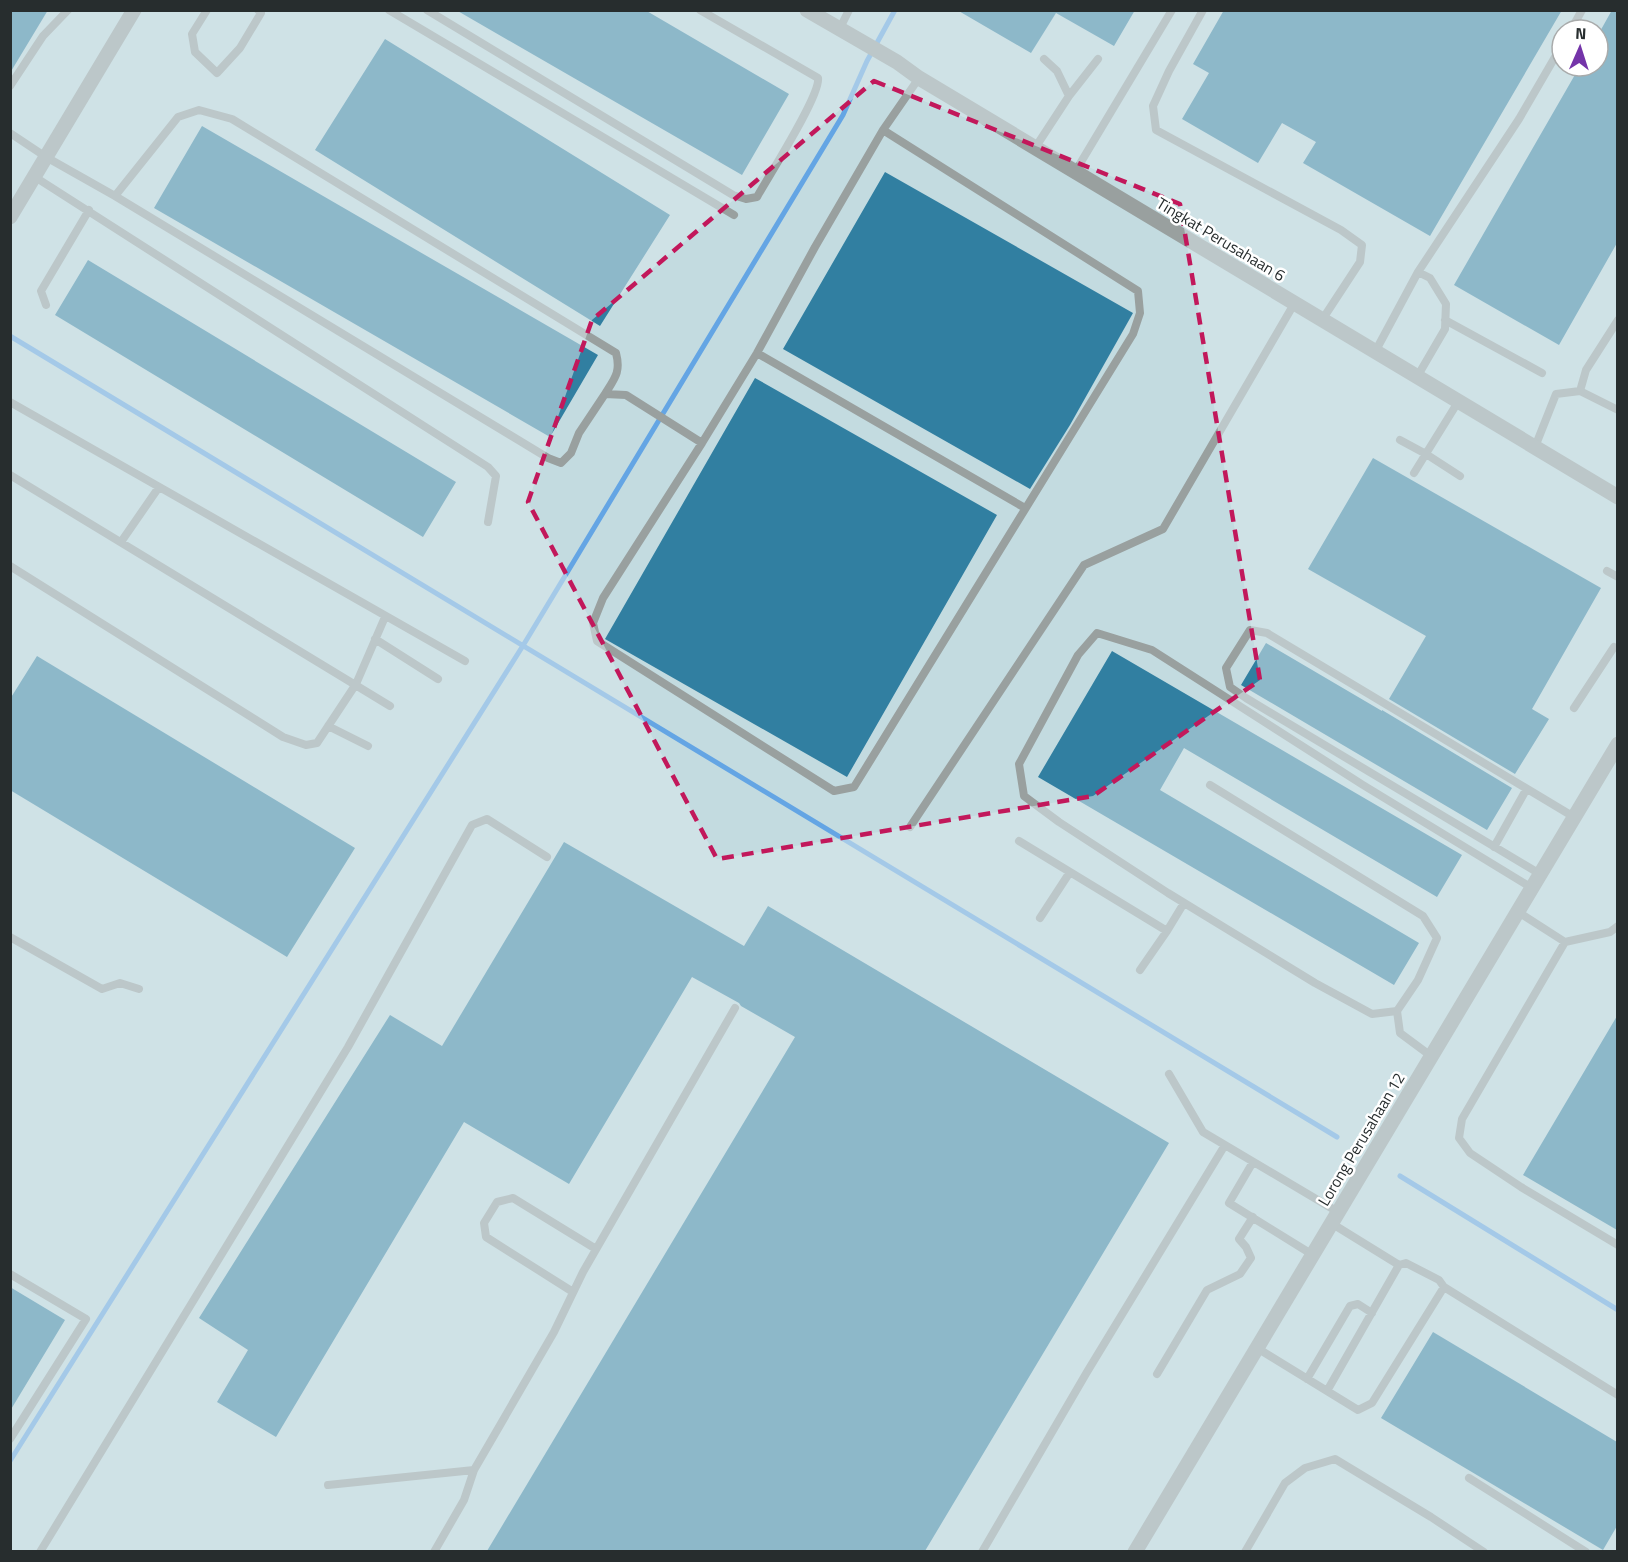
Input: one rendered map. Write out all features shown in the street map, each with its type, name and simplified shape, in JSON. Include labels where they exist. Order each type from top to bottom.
[{"type":"street","points":[[10,217],[134,10]]},
{"type":"street","name":"Tingkat Perusahaan 6","points":[[807,10],[1617,496]]},
{"type":"street","name":"Lorong Perusahaan 12","points":[[1135,1551],[1617,744]]},
{"type":"lane","points":[[10,86],[42,36],[68,10]]},
{"type":"lane","points":[[207,10],[192,34],[195,52],[217,73],[240,48],[261,13],[258,10]]},
{"type":"lane","points":[[388,10],[734,215]]},
{"type":"lane","points":[[427,10],[733,195],[746,200],[757,197],[820,85],[818,78],[700,10]]},
{"type":"lane","points":[[839,30],[849,10]]},
{"type":"lane","points":[[1075,172],[1172,10]]},
{"type":"lane","points":[[1203,10],[1153,105],[1156,130],[1341,230],[1362,245],[1360,262],[1322,320]]},
{"type":"lane","points":[[1044,59],[1057,71],[1069,96]]},
{"type":"lane","points":[[1035,148],[1069,96],[1098,59]]},
{"type":"lane","points":[[1375,352],[1418,272],[1519,118],[1550,65]]},
{"type":"lane","points":[[883,130],[1138,291],[1140,314],[1132,334],[854,787],[834,790],[597,641],[593,623],[603,598],[757,353],[883,130],[919,78]]},
{"type":"lane","points":[[10,133],[46,157],[115,196],[548,459],[561,463],[571,453],[579,433],[617,374],[619,365],[616,353],[232,119],[199,110],[178,117],[115,196]]},
{"type":"lane","points":[[35,177],[488,467],[496,476],[488,522]]},
{"type":"lane","points":[[46,305],[41,291],[89,210]]},
{"type":"lane","points":[[1418,272],[1430,278],[1446,304],[1445,329],[1418,377]]},
{"type":"lane","points":[[910,827],[1084,565],[1163,529],[1294,304]]},
{"type":"lane","points":[[1445,320],[1542,374]]},
{"type":"lane","points":[[1580,391],[1586,370],[1617,320]]},
{"type":"lane","points":[[757,353],[1025,508]]},
{"type":"lane","points":[[1535,447],[1556,394],[1580,391],[1617,410]]},
{"type":"lane","points":[[605,394],[626,395],[702,442]]},
{"type":"lane","points":[[10,402],[465,661]]},
{"type":"lane","points":[[1414,473],[1458,402]]},
{"type":"lane","points":[[1400,440],[1460,476]]},
{"type":"lane","points":[[10,476],[390,706]]},
{"type":"lane","points":[[121,542],[159,487]]},
{"type":"lane","points":[[10,566],[283,737],[306,745],[317,743],[356,684],[385,617]]},
{"type":"lane","points":[[1607,570],[1617,577]]},
{"type":"lane","points":[[1540,874],[1246,698],[1230,687],[1226,668],[1250,630],[1267,633],[1574,817]]},
{"type":"lane","points":[[1397,1011],[1372,1014],[1315,982],[1184,903],[1059,822],[1024,796],[1019,764],[1078,655],[1097,633],[1152,650],[1354,779],[1532,888]]},
{"type":"lane","points":[[375,639],[438,679]]},
{"type":"lane","points":[[1574,708],[1616,645]]},
{"type":"lane","points":[[328,726],[368,746]]},
{"type":"lane","points":[[1210,785],[1423,916],[1437,938],[1418,980],[1397,1011],[1400,1033],[1431,1056]]},
{"type":"lane","points":[[1494,847],[1526,790]]},
{"type":"lane","points":[[40,1551],[348,1047],[472,825],[487,819],[547,857]]},
{"type":"lane","points":[[1019,841],[1167,931]]},
{"type":"lane","points":[[1040,918],[1070,872]]},
{"type":"lane","points":[[1140,970],[1184,903]]},
{"type":"lane","points":[[1518,912],[1565,942],[1610,932],[1617,926]]},
{"type":"lane","points":[[10,937],[102,989],[120,983],[139,989]]},
{"type":"lane","points":[[1565,942],[1462,1119],[1460,1138],[1470,1153],[1617,1245]]},
{"type":"lane","points":[[434,1551],[464,1500],[474,1470],[554,1332],[596,1249],[735,1008]]},
{"type":"lane","points":[[1168,1074],[1203,1132],[1253,1162],[1335,1217],[1399,1265]]},
{"type":"lane","points":[[982,1551],[1087,1372],[1225,1145]]},
{"type":"lane","points":[[1253,1162],[1229,1203],[1312,1255]]},
{"type":"lane","points":[[573,1292],[486,1237],[484,1223],[497,1202],[513,1198],[596,1249]]},
{"type":"lane","points":[[1157,1374],[1207,1290],[1240,1274],[1251,1258],[1239,1239],[1253,1217]]},
{"type":"lane","points":[[1327,1391],[1399,1265],[1406,1263],[1439,1280],[1444,1287],[1617,1395]]},
{"type":"lane","points":[[10,1274],[86,1319],[10,1439]]},
{"type":"lane","points":[[1257,1348],[1358,1410],[1372,1404],[1444,1287]]},
{"type":"lane","points":[[1307,1379],[1350,1306],[1358,1304],[1372,1313]]},
{"type":"lane","points":[[1245,1551],[1285,1483],[1305,1468],[1335,1459],[1431,1516],[1484,1551]]},
{"type":"lane","points":[[328,1485],[474,1470]]},
{"type":"lane","points":[[1469,1478],[1586,1551]]},
{"type":"highlighted area","points":[[874,81],[1180,204],[1260,680],[1093,796],[717,859],[528,502],[592,320]]},
{"type":"shaded area","points":[[11,11],[1617,11],[1617,1551],[11,1552]]},
{"type":"building","points":[[10,10],[48,10],[10,73]]},
{"type":"building","points":[[456,10],[645,10],[789,94],[742,175]]},
{"type":"building","points":[[957,10],[1135,10],[1114,46],[1056,13],[1031,53]]},
{"type":"building","points":[[1224,10],[1562,10],[1557,18],[1550,18],[1550,31],[1430,236],[1303,163],[1316,142],[1282,123],[1258,163],[1182,119],[1209,73],[1193,64]]},
{"type":"building","points":[[1612,10],[1617,10],[1617,243],[1559,345],[1454,285],[1573,78],[1610,78],[1610,18],[1608,18]]},
{"type":"building","points":[[385,39],[670,215],[600,326],[315,150]]},
{"type":"building","points":[[202,126],[598,355],[550,437],[154,208]]},
{"type":"building","points":[[885,172],[1133,313],[1070,425],[1030,489],[783,349]]},
{"type":"building","points":[[88,260],[456,482],[423,537],[55,315]]},
{"type":"building","points":[[755,378],[997,515],[847,777],[605,639]]},
{"type":"building","points":[[1373,458],[1601,588],[1532,709],[1549,719],[1515,774],[1389,699],[1426,636],[1308,569]]},
{"type":"building","points":[[1266,643],[1512,788],[1487,830],[1241,685]]},
{"type":"building","points":[[1112,651],[1462,855],[1437,897],[1184,748],[1160,790],[1419,943],[1394,985],[1038,777]]},
{"type":"building","points":[[37,656],[355,848],[287,957],[10,790],[10,699]]},
{"type":"building","points":[[564,842],[744,946],[768,906],[1169,1143],[925,1551],[487,1551],[795,1037],[692,977],[569,1184],[464,1122],[276,1437],[217,1402],[248,1350],[199,1318],[390,1015],[442,1046]]},
{"type":"building","points":[[1617,1016],[1617,1230],[1523,1175]]},
{"type":"building","points":[[10,1287],[65,1320],[10,1411]]},
{"type":"building","points":[[1433,1332],[1617,1442],[1617,1526],[1603,1550],[1381,1418]]},
{"type":"waterway","points":[[10,1461],[524,644],[843,115],[867,61],[895,10]]},
{"type":"waterway","points":[[10,336],[1337,1137]]},
{"type":"waterway","points":[[1400,1176],[1618,1310]]}]
